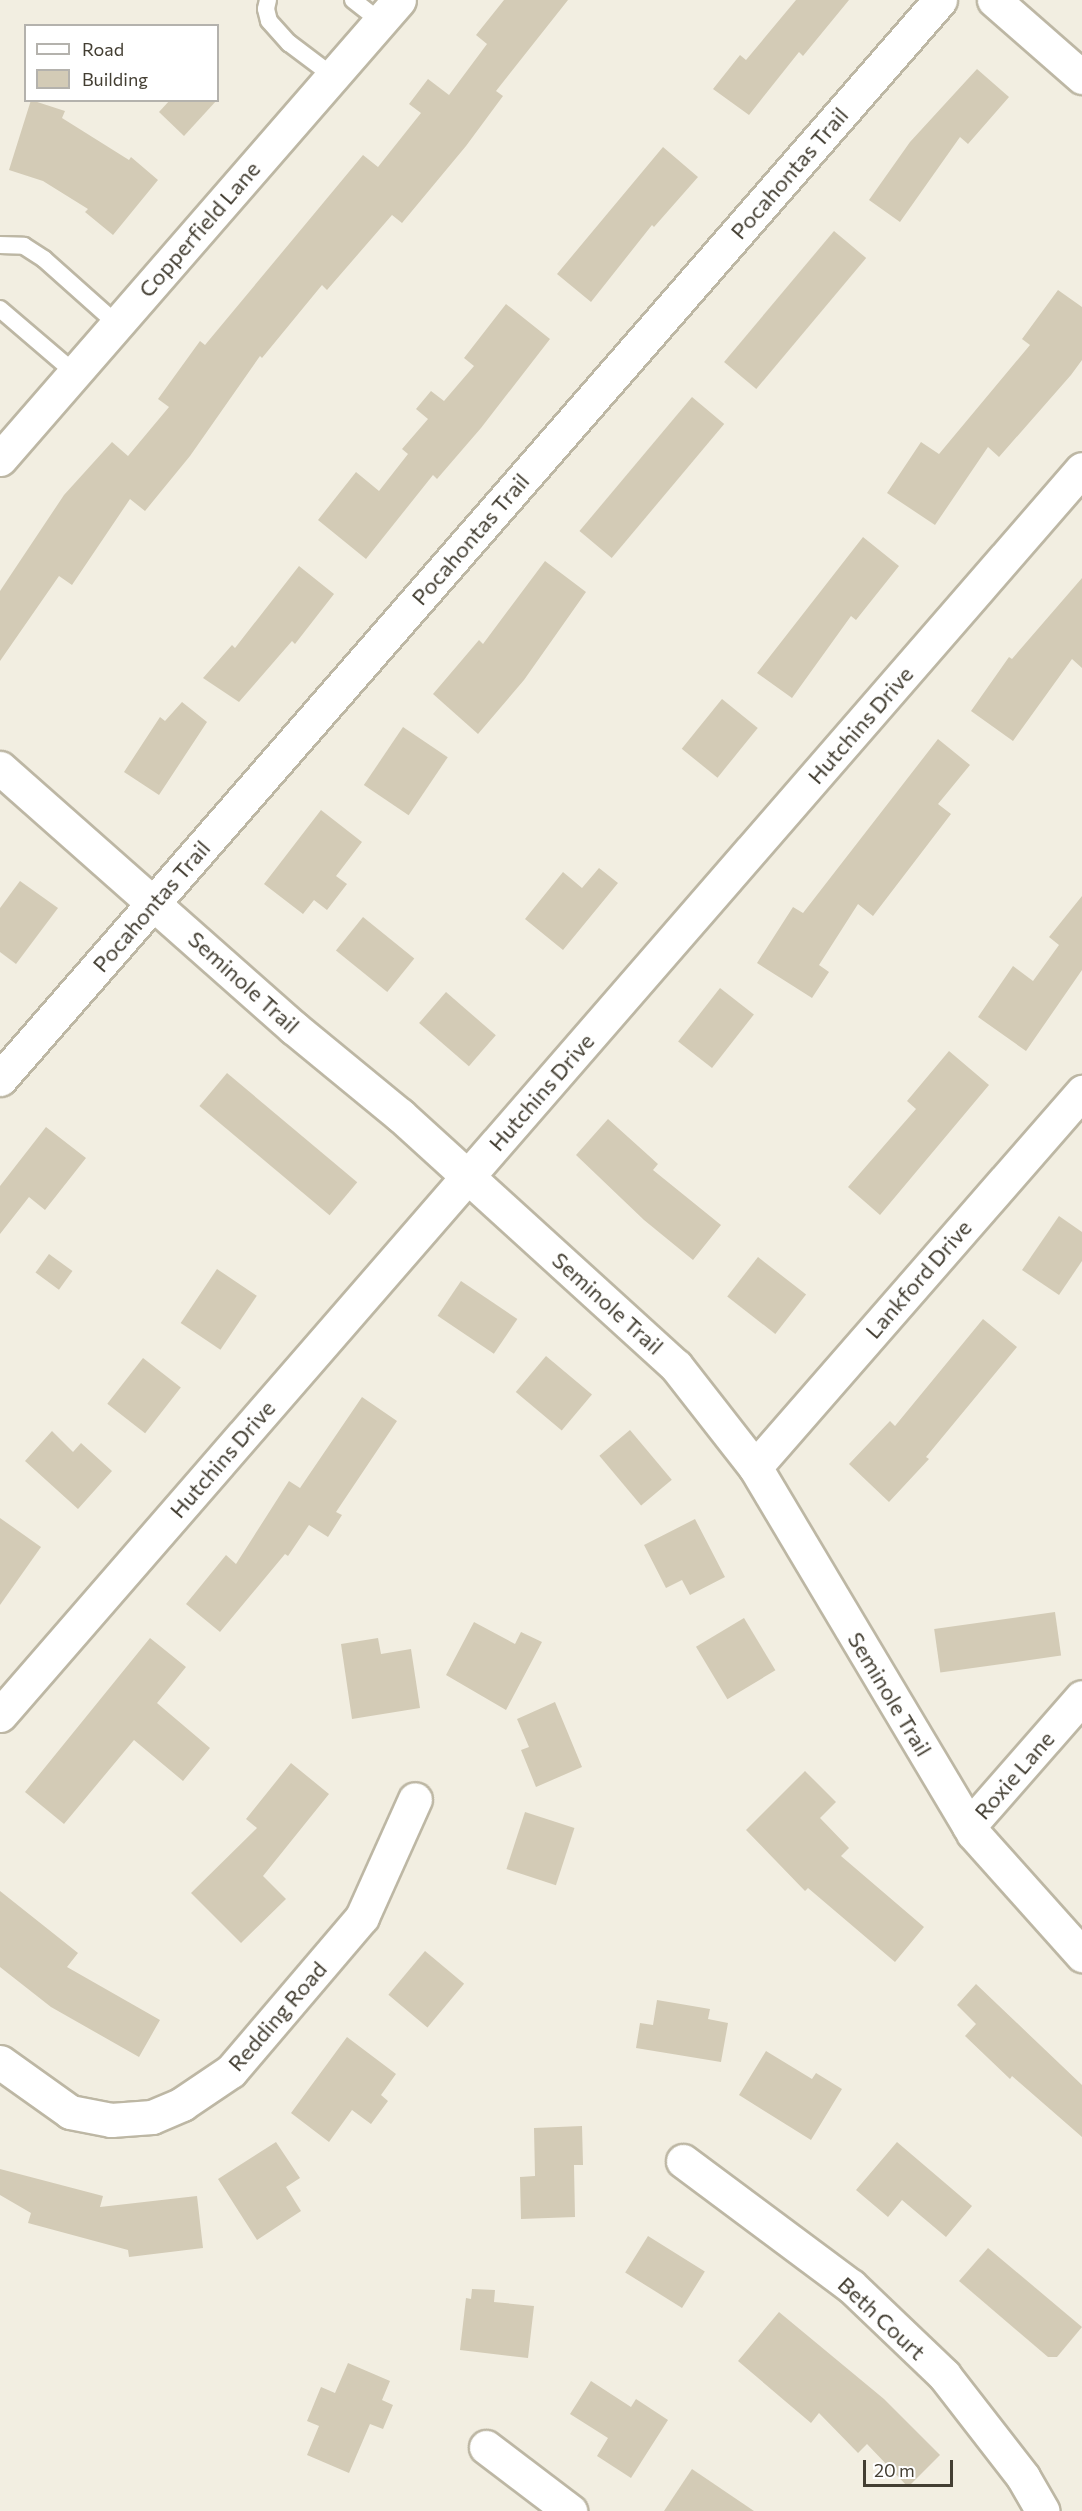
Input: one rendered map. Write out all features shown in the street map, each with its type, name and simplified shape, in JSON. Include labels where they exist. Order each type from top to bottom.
[{"type":"street","name":"Pocahontas Trail","points":[[0,1079],[940,0]]},
{"type":"street","points":[[994,0],[1082,77]]},
{"type":"street","name":"Copperfield Lane","points":[[0,459],[389,11]]},
{"type":"street","name":"Hutchins Drive","points":[[0,1715],[1082,470]]},
{"type":"street","name":"Seminole Trail","points":[[0,768],[654,1343],[705,1400],[755,1467],[969,1826],[1082,1955]]},
{"type":"street","name":"Lankford Drive","points":[[755,1467],[1082,1092]]},
{"type":"street","name":"Roxie Lane","points":[[969,1826],[1082,1697]]},
{"type":"street","name":"Redding Road","points":[[0,2062],[70,2112],[111,2120],[152,2117],[182,2104],[231,2071],[362,1917],[415,1799]]},
{"type":"street","name":"Beth Court","points":[[683,2162],[851,2286],[944,2375],[1023,2477],[1043,2511]]},
{"type":"street","points":[[486,2447],[570,2511]]},
{"type":"lane","points":[[268,0],[266,9],[269,21],[289,43],[333,76]]},
{"type":"lane","points":[[353,0],[389,11]]},
{"type":"lane","points":[[0,245],[24,246],[34,252],[117,324]]},
{"type":"lane","points":[[0,309],[75,373]]},
{"type":"building","points":[[504,0],[568,0],[496,91],[503,96],[466,146],[402,223],[392,215],[327,290],[322,285],[262,358],[260,356],[190,456],[145,511],[130,499],[72,585],[59,576],[0,661],[0,591],[64,495],[112,442],[128,456],[169,407],[158,399],[200,341],[205,345],[363,155],[378,167],[421,113],[409,104],[428,79],[449,95],[487,44],[476,35]]},
{"type":"building","points":[[796,0],[849,0],[803,56],[799,52],[749,115],[713,89],[740,55],[746,60]]},
{"type":"building","points":[[977,69],[1009,97],[968,144],[960,137],[900,222],[869,200],[910,142]]},
{"type":"building","points":[[30,102],[37,102],[65,111],[62,118],[129,160],[131,157],[158,180],[113,235],[85,212],[88,209],[43,181],[9,170]]},
{"type":"building","points":[[168,102],[215,102],[184,136],[159,112]]},
{"type":"building","points":[[663,147],[698,177],[654,227],[652,225],[591,302],[557,274]]},
{"type":"building","points":[[834,231],[866,258],[756,389],[724,362]]},
{"type":"building","points":[[1058,290],[1082,307],[1082,360],[1071,375],[999,457],[988,447],[935,525],[887,493],[921,442],[939,454],[1030,345],[1022,339]]},
{"type":"building","points":[[506,304],[550,339],[481,428],[437,479],[433,475],[366,559],[318,520],[356,472],[379,491],[408,454],[402,449],[428,419],[416,409],[431,391],[444,401],[474,366],[464,358]]},
{"type":"building","points":[[692,397],[724,424],[612,558],[580,531]]},
{"type":"building","points":[[863,537],[899,566],[856,620],[851,616],[792,698],[757,673]]},
{"type":"building","points":[[545,561],[586,592],[524,680],[478,734],[433,694],[479,640],[483,644]]},
{"type":"building","points":[[299,566],[334,594],[295,644],[292,641],[239,702],[203,678],[232,645],[235,648]]},
{"type":"building","points":[[1082,578],[1082,668],[1072,659],[1013,741],[971,711],[1009,657],[1012,659]]},
{"type":"building","points":[[722,699],[758,728],[717,778],[682,749]]},
{"type":"building","points":[[182,702],[207,722],[159,795],[124,772],[160,717],[165,721]]},
{"type":"building","points":[[403,727],[448,757],[409,815],[364,785]]},
{"type":"building","points":[[938,739],[970,765],[938,804],[951,814],[873,916],[858,904],[819,965],[829,972],[812,998],[757,963],[793,907],[803,913]]},
{"type":"building","points":[[321,810],[362,842],[336,876],[347,884],[327,910],[314,900],[303,914],[264,884]]},
{"type":"building","points":[[599,868],[618,883],[563,950],[525,919],[563,872],[582,888]]},
{"type":"building","points":[[20,881],[58,908],[16,964],[0,952],[0,908]]},
{"type":"building","points":[[1082,896],[1082,970],[1026,1051],[978,1017],[1013,966],[1033,981],[1059,945],[1049,937]]},
{"type":"building","points":[[363,917],[414,959],[387,992],[336,950]]},
{"type":"building","points":[[720,988],[754,1014],[712,1068],[678,1042]]},
{"type":"building","points":[[446,992],[496,1035],[469,1066],[419,1023]]},
{"type":"building","points":[[949,1051],[989,1085],[880,1215],[848,1187],[916,1109],[907,1101]]},
{"type":"building","points":[[227,1073],[357,1182],[330,1215],[199,1106]]},
{"type":"building","points":[[608,1119],[658,1164],[653,1170],[721,1225],[693,1260],[644,1220],[576,1155]]},
{"type":"building","points":[[46,1127],[86,1158],[45,1210],[29,1197],[0,1234],[0,1186]]},
{"type":"building","points":[[1059,1216],[1082,1232],[1082,1261],[1059,1295],[1022,1270]]},
{"type":"building","points":[[49,1254],[72,1271],[59,1290],[35,1273]]},
{"type":"building","points":[[758,1257],[806,1295],[775,1334],[727,1296]]},
{"type":"building","points":[[217,1269],[257,1296],[220,1350],[181,1323]]},
{"type":"building","points":[[461,1281],[517,1319],[494,1354],[438,1316]]},
{"type":"building","points":[[983,1319],[1017,1347],[926,1457],[929,1459],[889,1502],[849,1464],[890,1421],[895,1426]]},
{"type":"building","points":[[546,1356],[592,1395],[562,1431],[516,1392]]},
{"type":"building","points":[[143,1358],[181,1388],[145,1433],[107,1404]]},
{"type":"building","points":[[362,1397],[397,1421],[336,1512],[342,1515],[328,1537],[309,1525],[288,1556],[285,1554],[220,1632],[186,1604],[226,1555],[236,1564],[289,1481],[300,1488]]},
{"type":"building","points":[[630,1430],[672,1480],[641,1506],[599,1456]]},
{"type":"building","points":[[52,1431],[73,1452],[81,1443],[112,1471],[78,1509],[25,1461]]},
{"type":"building","points":[[0,1518],[41,1547],[0,1605]]},
{"type":"building","points":[[695,1519],[725,1577],[690,1595],[682,1580],[666,1588],[644,1545]]},
{"type":"building","points":[[1055,1612],[1061,1656],[940,1673],[934,1629]]},
{"type":"building","points":[[744,1618],[775,1670],[727,1699],[696,1647]]},
{"type":"building","points":[[474,1622],[515,1644],[521,1632],[542,1642],[506,1710],[446,1675]]},
{"type":"building","points":[[150,1638],[186,1667],[157,1703],[210,1748],[183,1781],[134,1740],[64,1824],[25,1792]]},
{"type":"building","points":[[378,1638],[381,1654],[411,1649],[420,1708],[352,1719],[341,1644]]},
{"type":"building","points":[[555,1702],[582,1767],[536,1787],[521,1750],[529,1747],[517,1719]]},
{"type":"building","points":[[291,1763],[329,1794],[263,1876],[286,1899],[241,1943],[191,1893],[257,1828],[246,1819]]},
{"type":"building","points":[[805,1771],[836,1802],[820,1818],[849,1848],[841,1856],[924,1927],[895,1962],[808,1888],[805,1891],[746,1830]]},
{"type":"building","points":[[525,1812],[574,1828],[556,1885],[506,1869]]},
{"type":"building","points":[[0,1891],[78,1953],[67,1967],[160,2020],[139,2057],[51,2007],[0,1967]]},
{"type":"building","points":[[425,1951],[464,1984],[427,2027],[388,1995]]},
{"type":"building","points":[[976,1984],[1082,2085],[1082,2137],[1012,2076],[1010,2079],[965,2036],[976,2024],[957,2005]]},
{"type":"building","points":[[657,2000],[710,2009],[708,2019],[728,2023],[721,2062],[636,2048],[640,2023],[653,2025]]},
{"type":"building","points":[[347,2037],[396,2074],[381,2095],[388,2101],[371,2124],[352,2110],[329,2142],[291,2113]]},
{"type":"building","points":[[766,2051],[812,2079],[816,2073],[842,2089],[811,2140],[739,2095]]},
{"type":"building","points":[[582,2126],[583,2165],[574,2165],[575,2217],[521,2219],[520,2177],[535,2176],[534,2128]]},
{"type":"building","points":[[276,2142],[300,2178],[286,2187],[301,2211],[257,2240],[218,2179]]},
{"type":"building","points":[[897,2142],[972,2206],[946,2237],[902,2200],[888,2217],[856,2190]]},
{"type":"building","points":[[0,2169],[103,2196],[100,2207],[197,2196],[203,2248],[129,2257],[128,2250],[28,2223],[31,2213],[0,2195]]},
{"type":"building","points":[[648,2236],[705,2272],[682,2308],[625,2272]]},
{"type":"building","points":[[988,2248],[1082,2327],[1057,2357],[1048,2357],[959,2281]]},
{"type":"building","points":[[472,2289],[495,2290],[494,2302],[534,2306],[528,2358],[460,2350],[466,2298],[471,2299]]},
{"type":"building","points":[[779,2312],[884,2399],[940,2455],[908,2487],[867,2444],[858,2453],[819,2413],[811,2423],[738,2361]]},
{"type":"building","points":[[348,2363],[390,2381],[382,2400],[393,2405],[383,2429],[370,2424],[349,2473],[307,2455],[319,2426],[307,2421],[321,2387],[335,2393]]},
{"type":"building","points":[[591,2381],[631,2407],[636,2399],[668,2420],[631,2478],[597,2456],[608,2438],[570,2414]]},
{"type":"building","points":[[692,2469],[754,2511],[664,2511]]}]
